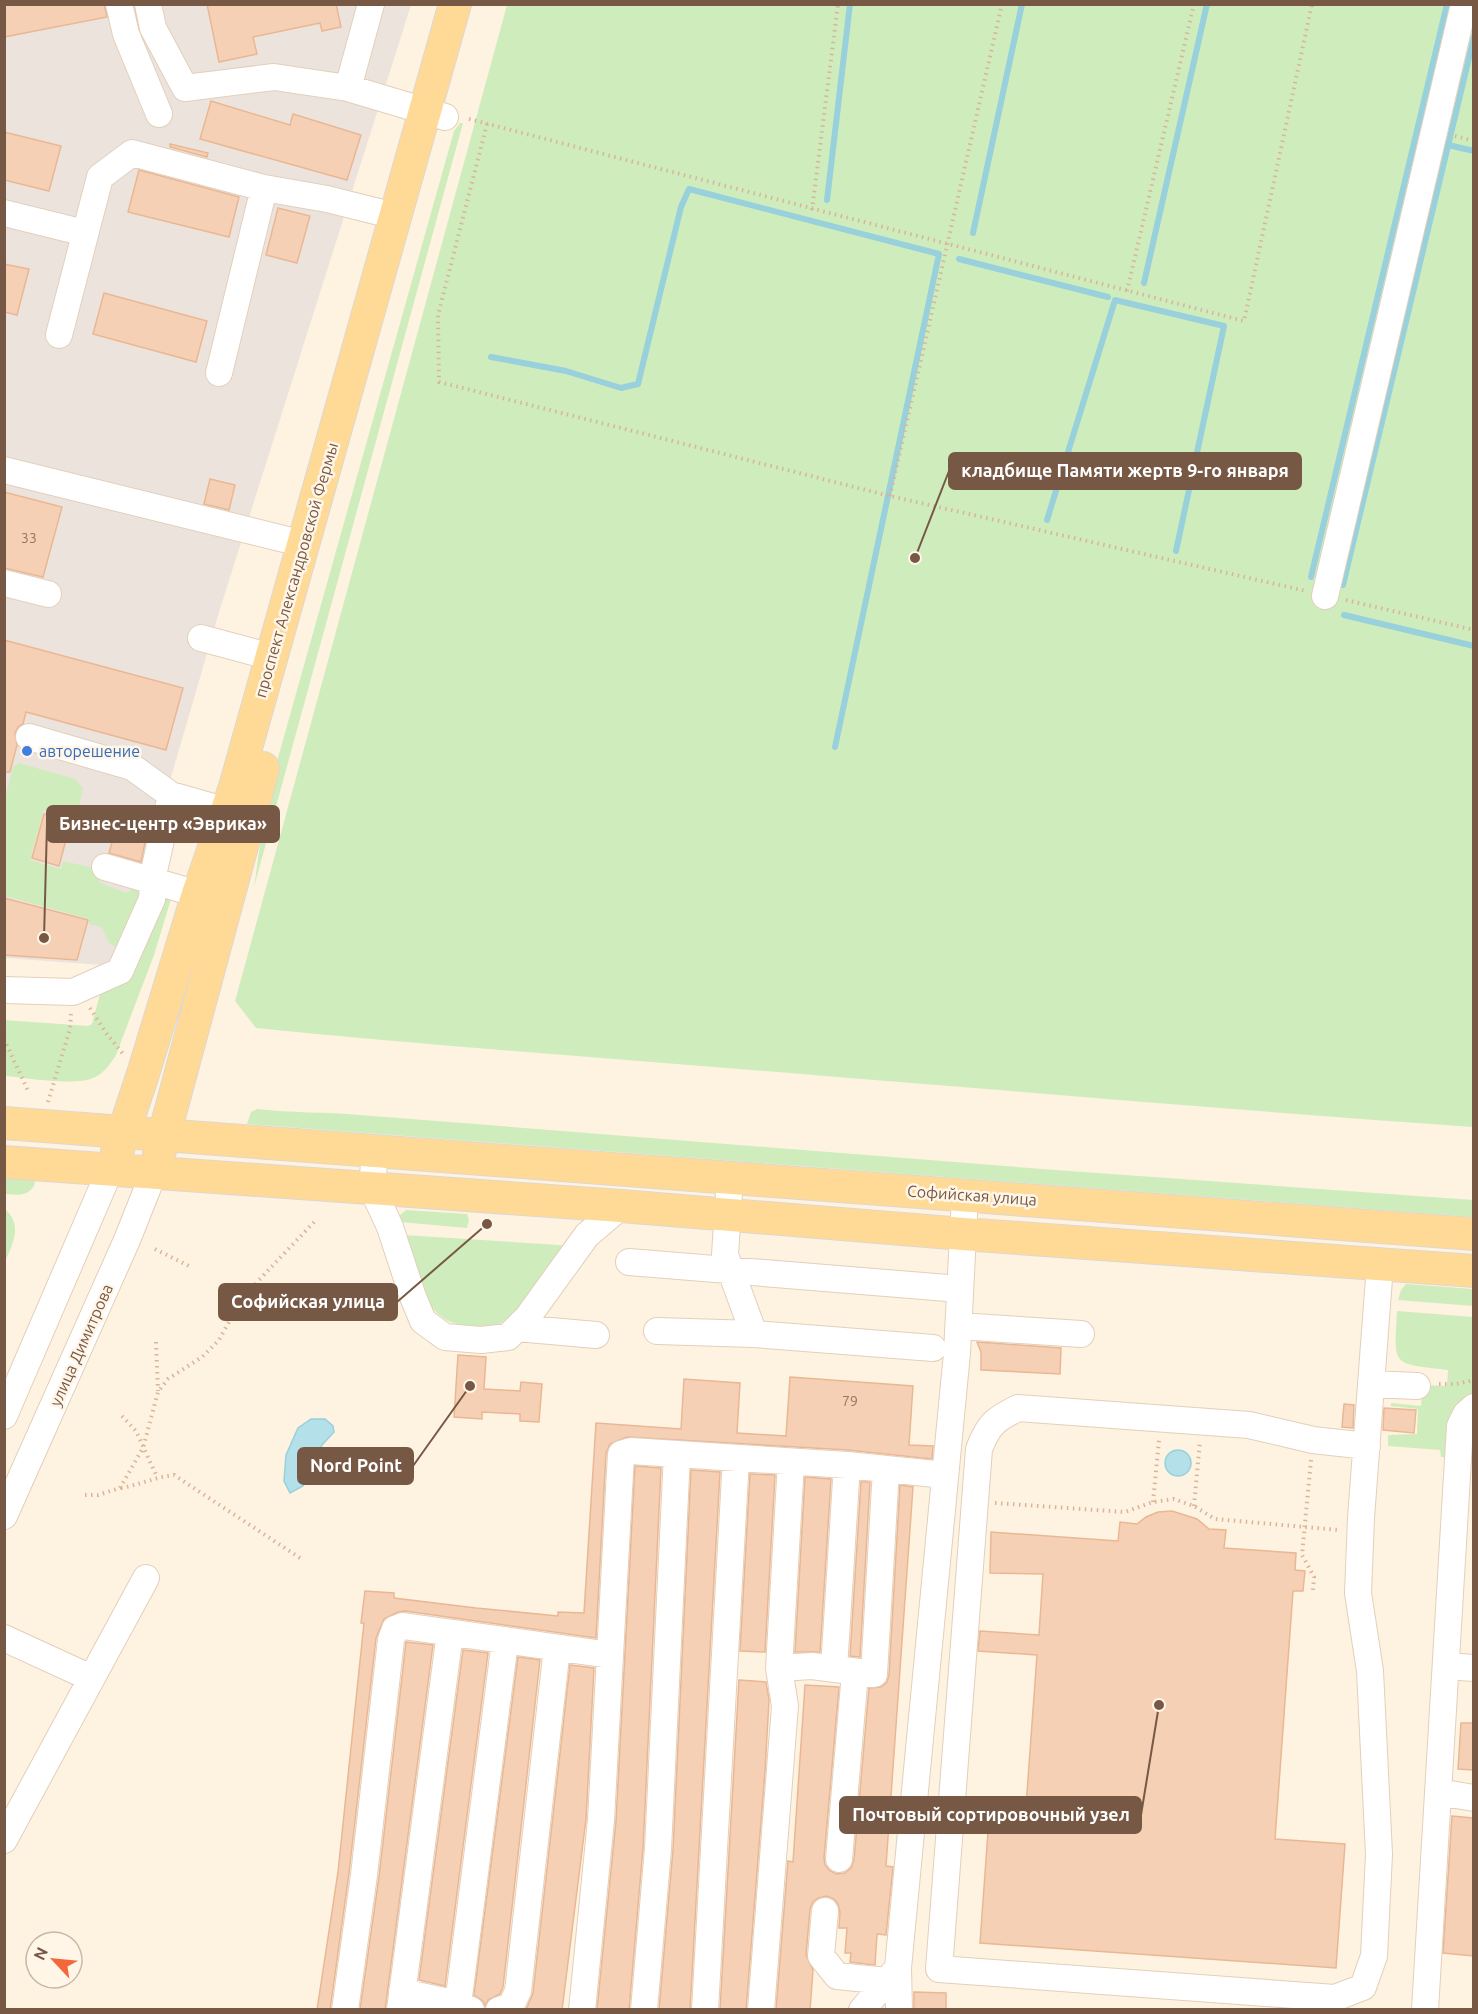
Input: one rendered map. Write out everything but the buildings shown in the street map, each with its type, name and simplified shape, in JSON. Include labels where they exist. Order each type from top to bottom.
[{"type":"main road","name":"проспект Александровской Фермы","points":[[110,1170],[198,894],[228,811],[395,216],[446,116],[455,4]]},
{"type":"main road","name":"проспект Александровской Фермы","points":[[154,1172],[259,780],[477,4]]},
{"type":"main road","name":"Софийская улица","points":[[4,1123],[1473,1234]]},
{"type":"main road","points":[[4,1162],[1473,1271]]},
{"type":"street","points":[[119,4],[126,34],[159,114]]},
{"type":"street","points":[[148,4],[153,28],[185,88],[274,77],[348,88],[446,116]]},
{"type":"street","points":[[348,88],[371,4]]},
{"type":"street","points":[[1325,596],[1464,4]]},
{"type":"street","points":[[59,335],[100,177],[132,153],[264,188],[327,199],[395,216]]},
{"type":"street","points":[[219,373],[264,188]]},
{"type":"street","points":[[4,213],[86,233]]},
{"type":"street","points":[[4,470],[304,544]]},
{"type":"street","points":[[4,583],[48,594]]},
{"type":"street","points":[[201,638],[272,657]]},
{"type":"street","points":[[29,737],[132,767],[171,795],[228,811]]},
{"type":"street","points":[[4,990],[76,991],[120,971],[152,899],[154,871],[171,795]]},
{"type":"street","points":[[105,867],[198,894]]},
{"type":"street","points":[[375,1151],[372,1188],[390,1227],[423,1321],[445,1337],[481,1340],[508,1337],[527,1318],[587,1235],[621,1206]]},
{"type":"street","points":[[4,1416],[110,1170]]},
{"type":"street","name":"улица Димитрова","points":[[4,1516],[127,1240],[154,1172]]},
{"type":"street","points":[[730,1177],[726,1255],[754,1334]]},
{"type":"street","points":[[899,2010],[893,1975],[959,1326],[965,1195]]},
{"type":"street","points":[[629,1262],[960,1289]]},
{"type":"street","points":[[1367,1446],[1313,1440],[1249,1425],[1018,1408],[1000,1417],[987,1430],[979,1449],[939,1968],[1335,1998],[1363,1987],[1374,1956],[1379,1854],[1370,1671],[1358,1593],[1361,1518],[1367,1446],[1380,1265]]},
{"type":"street","points":[[959,1326],[1081,1334]]},
{"type":"street","points":[[517,1328],[596,1335]]},
{"type":"street","points":[[657,1331],[754,1334],[933,1348]]},
{"type":"street","points":[[1371,1384],[1417,1386]]},
{"type":"street","points":[[1425,2010],[1460,1426],[1466,1414],[1473,1407]]},
{"type":"street","points":[[582,2010],[601,1820],[621,1454],[631,1451],[945,1475]]},
{"type":"street","points":[[644,2010],[658,1849],[677,1454]]},
{"type":"street","points":[[705,2010],[736,1458]]},
{"type":"street","points":[[761,2010],[785,1706],[779,1668],[791,1462]]},
{"type":"street","points":[[839,1859],[847,1466]]},
{"type":"street","points":[[779,1668],[812,1666],[874,1674],[886,1469]]},
{"type":"street","points":[[4,1840],[146,1578]]},
{"type":"street","points":[[345,2010],[364,1875],[391,1640],[396,1629],[403,1626],[610,1655]]},
{"type":"street","points":[[450,1633],[401,2001],[464,2007],[505,1641]]},
{"type":"street","points":[[4,1638],[91,1678]]},
{"type":"street","points":[[499,2010],[511,2006],[518,1991],[557,1648]]},
{"type":"street","points":[[1446,1666],[1473,1668]]},
{"type":"street","points":[[1438,1792],[1473,1798]]},
{"type":"street","points":[[825,1911],[821,1956],[837,1976],[893,1975]]},
{"type":"street","points":[[862,2010],[893,1975]]},
{"type":"path","points":[[812,210],[838,4]]},
{"type":"path","points":[[890,496],[1002,4]]},
{"type":"path","points":[[1127,291],[1194,4]]},
{"type":"path","points":[[446,116],[487,124],[1244,321],[1312,4]]},
{"type":"path","points":[[487,124],[438,315],[439,382],[890,496],[1473,630]]},
{"type":"path","points":[[76,991],[124,1056]]},
{"type":"path","points":[[49,1095],[70,1029],[76,991]]},
{"type":"path","points":[[4,1039],[29,1093]]},
{"type":"path","points":[[158,1392],[168,1379],[202,1357],[219,1340],[236,1309],[259,1280],[316,1220]]},
{"type":"path","points":[[154,1249],[189,1266]]},
{"type":"path","points":[[120,1488],[143,1448],[158,1392],[156,1342]]},
{"type":"path","points":[[1417,1386],[1456,1384],[1473,1380]]},
{"type":"path","points":[[122,1416],[136,1431],[157,1477]]},
{"type":"path","points":[[1153,1502],[1160,1437]]},
{"type":"path","points":[[1191,1440],[1201,1441],[1194,1506]]},
{"type":"path","points":[[1313,1440],[1302,1555],[1314,1577],[1313,1591]]},
{"type":"path","points":[[85,1495],[98,1495],[157,1477],[174,1475],[300,1558]]},
{"type":"path","points":[[976,1501],[1125,1512],[1153,1502],[1174,1499],[1194,1506],[1215,1519],[1347,1530],[1361,1518]]},
{"type":"shaded area","points":[[4,5],[411,5],[220,609],[116,966],[5,958]]},
{"type":"green space","points":[[507,5],[1473,5],[1473,1127],[540,1053],[256,1028],[235,1001]]},
{"type":"green space","points":[[460,123],[463,123],[254,887],[267,797],[454,131]]},
{"type":"green space","points":[[19,763],[75,779],[83,788],[76,820],[44,809],[30,860],[61,869],[63,861],[102,870],[99,882],[126,893],[137,887],[145,889],[125,951],[110,944],[101,927],[89,924],[89,919],[5,896],[5,799],[13,767]]},
{"type":"green space","points":[[163,894],[171,899],[154,955],[116,1055],[106,1068],[93,1078],[75,1081],[5,1076],[4,1020],[88,1026],[92,1024],[100,994],[122,984]]},
{"type":"green space","points":[[257,1109],[1473,1200],[1473,1217],[247,1124],[251,1112]]},
{"type":"green space","points":[[4,1178],[34,1181],[35,1184],[26,1193],[5,1194]]},
{"type":"green space","points":[[5,1209],[14,1222],[15,1234],[5,1262]]},
{"type":"green space","points":[[406,1210],[467,1214],[469,1220],[467,1228],[400,1222],[400,1215]]},
{"type":"green space","points":[[404,1235],[565,1246],[534,1291],[514,1313],[496,1325],[476,1326],[458,1324],[448,1320],[430,1306],[420,1286]]},
{"type":"green space","points":[[1406,1284],[1473,1289],[1473,1306],[1398,1300]]},
{"type":"green space","points":[[1397,1311],[1473,1317],[1473,1398],[1448,1457],[1441,1457],[1440,1450],[1388,1446],[1388,1435],[1417,1434],[1418,1409],[1391,1406],[1391,1403],[1421,1406],[1423,1385],[1447,1386],[1448,1370],[1416,1366],[1400,1359],[1396,1343]]},
{"type":"water","points":[[311,1419],[325,1419],[333,1426],[334,1432],[322,1445],[303,1486],[290,1493],[284,1481],[286,1455],[298,1428]]},
{"type":"water","points":[[1178,1450],[1187,1454],[1191,1463],[1187,1472],[1178,1476],[1169,1472],[1165,1463],[1169,1454]]},
{"type":"waterway","points":[[827,200],[850,4]]},
{"type":"waterway","points":[[973,233],[1022,4]]},
{"type":"waterway","points":[[1144,283],[1207,4]]},
{"type":"waterway","points":[[1311,577],[1447,4]]},
{"type":"waterway","points":[[1343,585],[1474,37]]},
{"type":"waterway","points":[[1448,145],[1474,151]]},
{"type":"waterway","points":[[491,357],[566,371],[621,388],[638,384],[681,207],[689,189],[939,254],[835,747]]},
{"type":"waterway","points":[[959,259],[1108,297]]},
{"type":"waterway","points":[[1047,520],[1115,300],[1224,326],[1176,551]]},
{"type":"waterway","points":[[1344,615],[1474,646]]},
{"type":"place","name":"кладбище Памяти жертв 9-го января","points":[[915,558]]},
{"type":"place","name":"авторешение","points":[[27,751]]},
{"type":"place","name":"Бизнес-центр «Эврика»","points":[[44,938]]},
{"type":"place","name":"Софийская улица","points":[[487,1224]]},
{"type":"place","name":"Nord Point","points":[[470,1386]]},
{"type":"place","name":"Почтовый сортировочный узел","points":[[1159,1705]]}]
